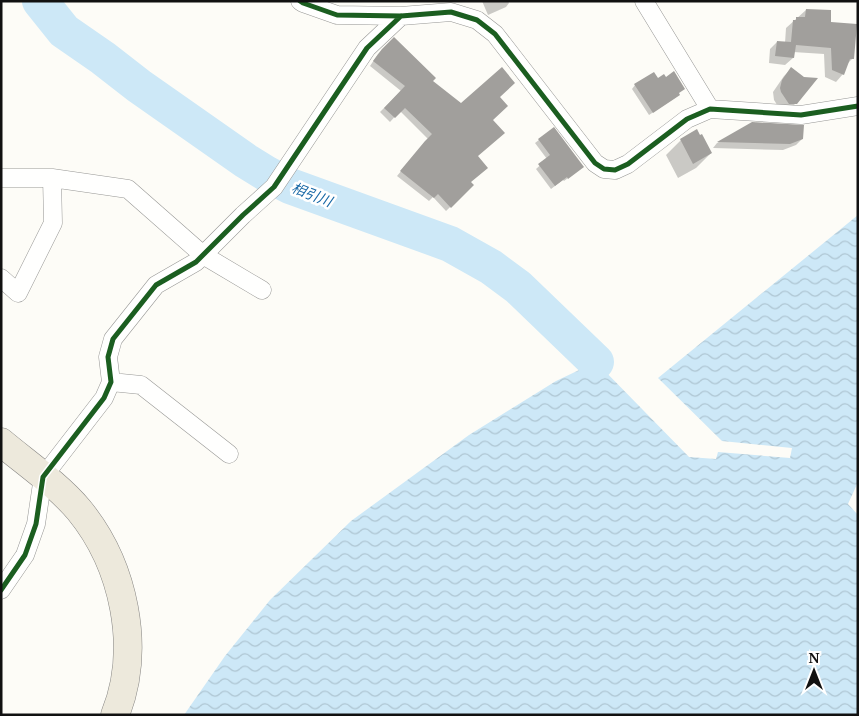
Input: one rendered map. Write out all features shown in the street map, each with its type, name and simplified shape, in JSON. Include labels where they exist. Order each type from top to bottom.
[{"type":"main road","points":[[1,442],[52,484],[78,510],[99,539],[117,576],[124,606],[128,639],[126,671],[115,715]]},
{"type":"street","points":[[300,1],[337,15],[401,16],[458,6],[495,34],[595,163],[604,169],[615,170],[628,164],[687,120],[710,109],[801,115],[858,106]]},
{"type":"street","points":[[644,1],[710,109]]},
{"type":"street","points":[[1,590],[25,555],[36,524],[43,477],[104,398],[111,382],[108,357],[113,339],[156,285],[196,262],[279,180],[367,48],[401,16]]},
{"type":"street","points":[[1,178],[52,178],[128,189],[203,256],[262,290]]},
{"type":"street","points":[[1,278],[18,293],[53,224],[52,178]]},
{"type":"street","points":[[111,382],[141,385],[229,454]]},
{"type":"water","points":[[858,215],[858,482],[848,504],[858,515],[858,715],[184,715],[225,656],[270,600],[351,521],[469,435],[556,381],[596,362],[689,457],[716,459],[718,452],[790,458],[792,448],[722,441],[658,378]]},
{"type":"building","points":[[806,9],[831,10],[831,22],[857,24],[854,59],[850,59],[844,75],[832,70],[831,48],[796,45],[794,58],[775,56],[777,41],[791,42],[793,20],[796,20],[796,17],[805,17]]},
{"type":"building","points":[[394,37],[436,78],[433,81],[461,103],[502,67],[515,83],[500,97],[508,106],[493,120],[505,133],[478,156],[488,168],[471,182],[474,185],[451,208],[438,194],[434,198],[400,171],[432,134],[405,108],[395,118],[384,108],[405,86],[373,61]]},
{"type":"building","points":[[791,67],[804,77],[818,78],[797,104],[789,104],[780,88],[782,80]]},
{"type":"building","points":[[674,71],[685,89],[679,93],[680,95],[653,113],[634,84],[654,72],[658,78],[664,74],[666,77]]},
{"type":"building","points":[[752,122],[804,125],[803,139],[790,144],[717,142]]},
{"type":"building","points":[[554,127],[584,167],[555,186],[538,164],[550,155],[538,139]]},
{"type":"building","points":[[697,129],[700,135],[702,134],[712,153],[693,164],[680,139]]},
{"type":"waterway","name":"相引川","points":[[40,1],[64,31],[139,86],[267,174],[290,186],[450,244],[491,267],[518,287],[596,362]]},
{"type":"cycle path","points":[[300,1],[337,15],[401,16],[451,12],[477,20],[495,34],[595,163],[604,169],[615,170],[628,164],[687,119],[710,109],[801,115],[858,106]]},
{"type":"cycle path","points":[[1,590],[25,555],[36,524],[43,477],[104,398],[111,382],[108,357],[113,339],[156,285],[196,262],[274,187],[367,48],[401,16]]}]
